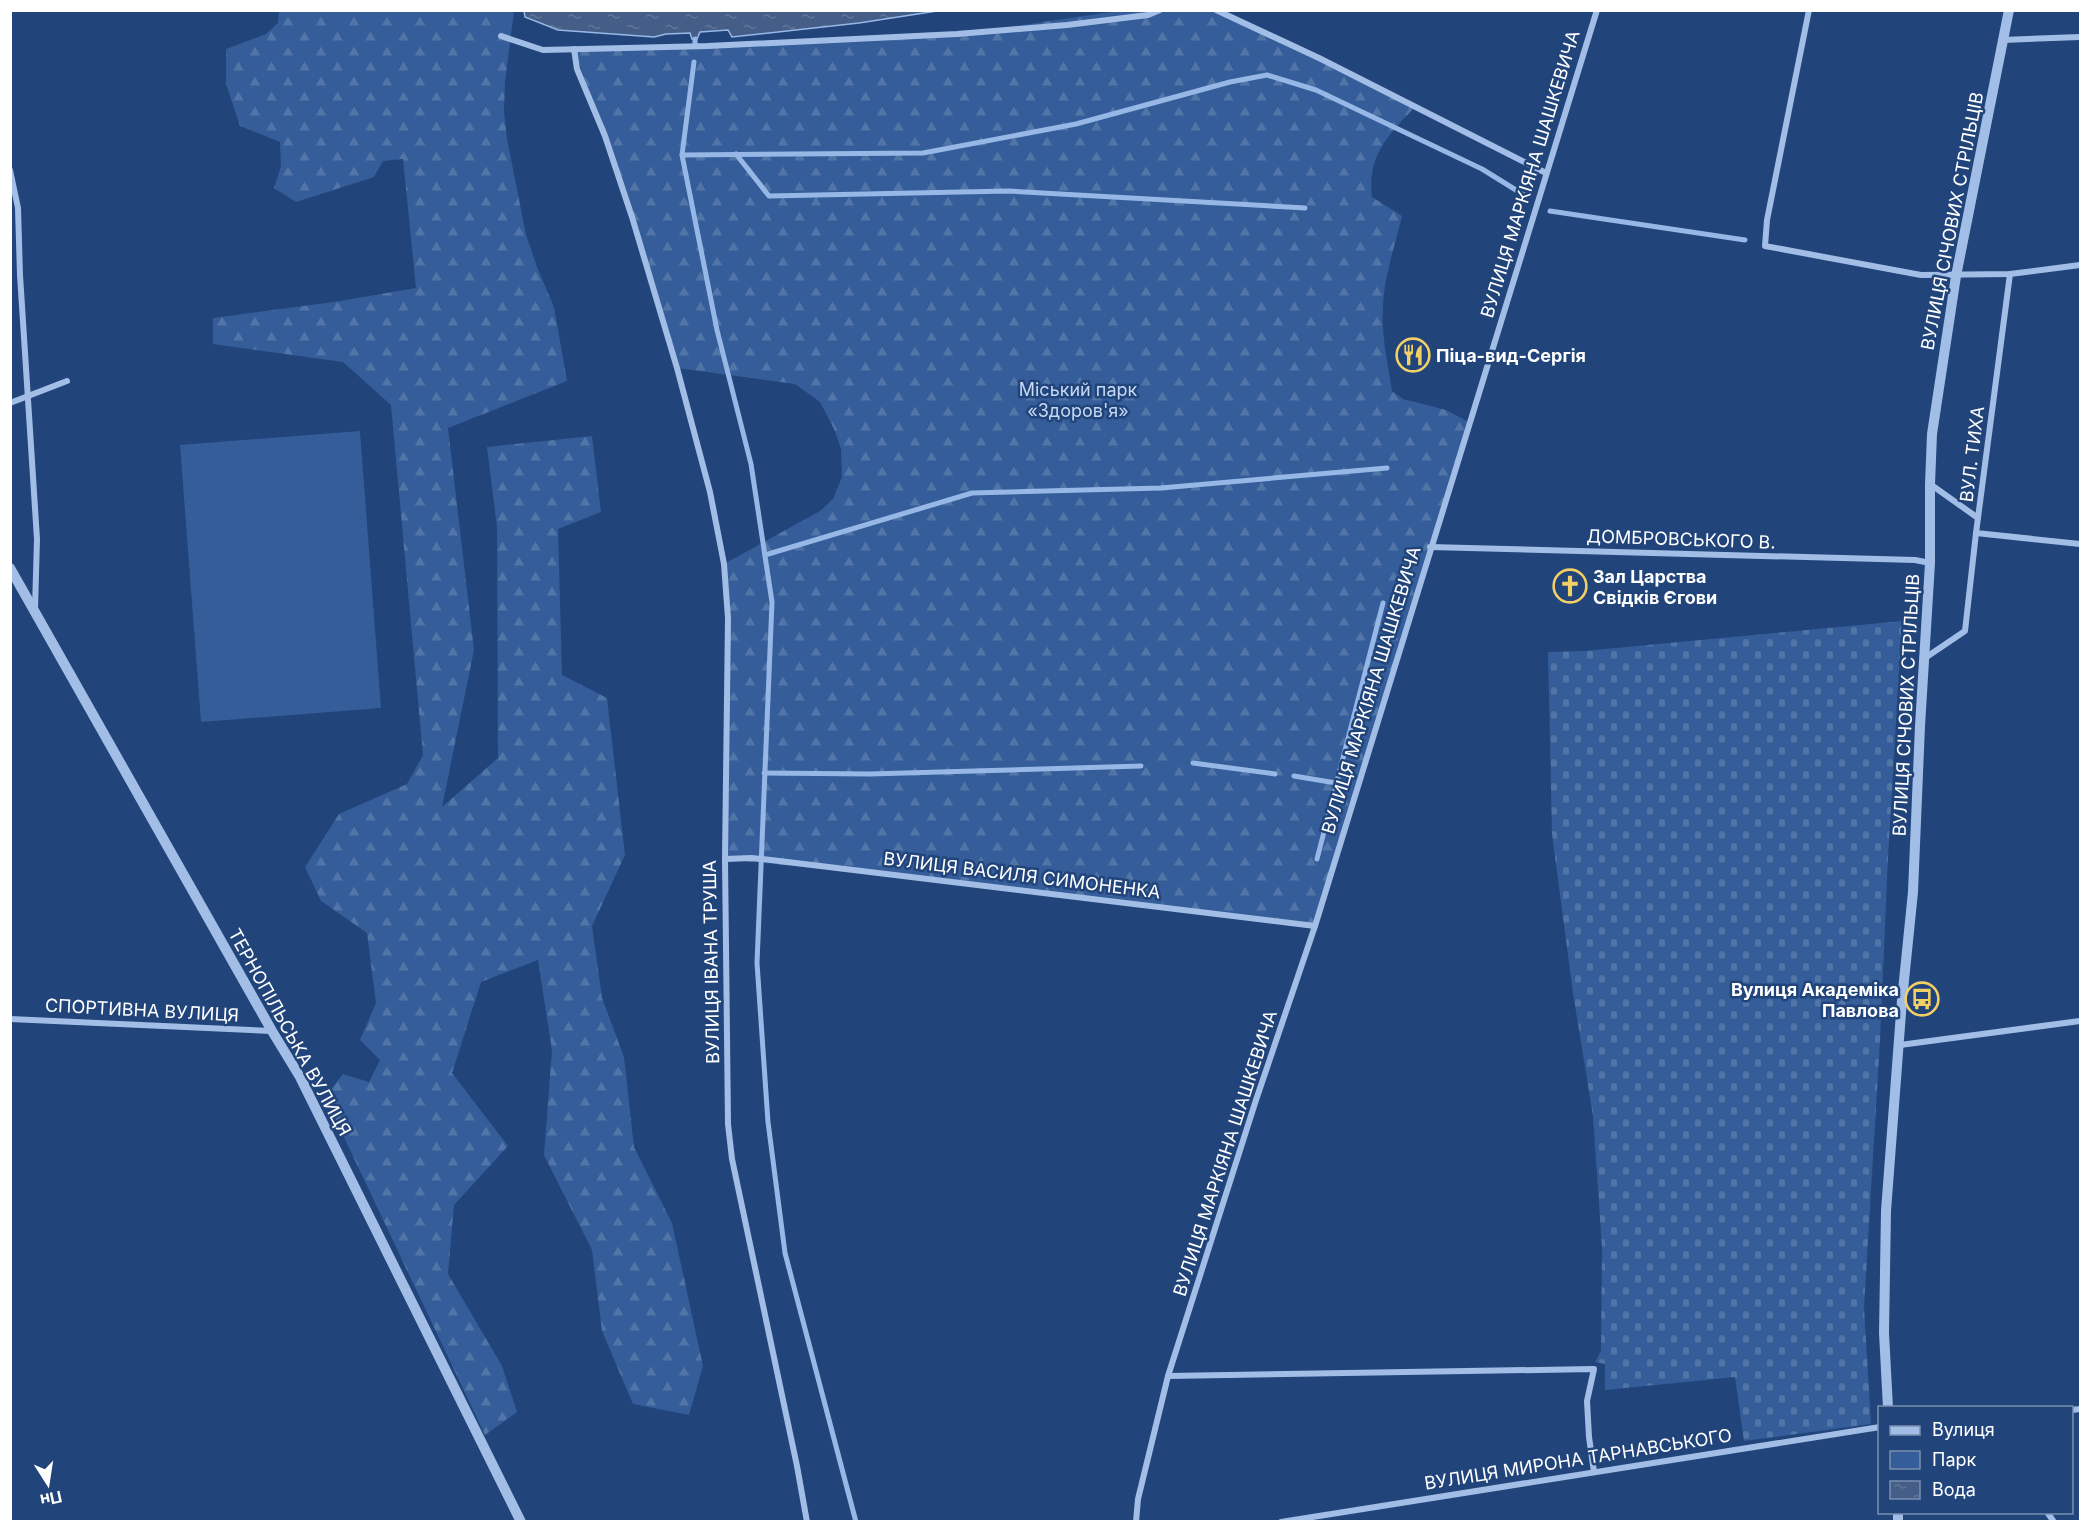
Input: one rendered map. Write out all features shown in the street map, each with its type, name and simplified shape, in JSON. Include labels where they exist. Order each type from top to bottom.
[{"type":"street","points":[[501,36],[543,50],[708,46],[957,34],[1067,25],[1148,15],[1160,10]]},
{"type":"street","points":[[1216,10],[1319,58],[1546,173]]},
{"type":"street","name":"ВУЛИЦЯ МАРКІЯНА ШАШКЕВИЧА","points":[[1136,1521],[1140,1489],[1168,1376],[1256,1100],[1315,926],[1597,10]]},
{"type":"street","points":[[1809,10],[1767,220],[1765,246],[1921,275],[2010,274],[2080,265]]},
{"type":"street","name":"ВУЛИЦЯ СІЧОВИХ СТРІЛЬЦІВ","points":[[1888,1406],[1884,1333],[1886,1211],[1913,892],[1930,563],[1932,434],[1956,276],[2009,10]]},
{"type":"street","points":[[2003,40],[2080,37]]},
{"type":"street","name":"ВУЛИЦЯ ІВАНА ТРУША","points":[[574,49],[577,69],[605,136],[632,217],[686,400],[710,492],[724,564],[728,618],[725,859],[729,1136],[807,1521]]},
{"type":"street","points":[[10,170],[18,208],[37,539],[35,612]]},
{"type":"street","name":"ВУЛ. ТИХА","points":[[1925,658],[1965,631],[2010,274]]},
{"type":"street","points":[[10,403],[67,381]]},
{"type":"street","points":[[1930,484],[1978,518]]},
{"type":"street","points":[[1976,533],[2080,544]]},
{"type":"street","name":"ДОМБРОВСЬКОГО В.","points":[[1430,547],[1915,560],[1930,563]]},
{"type":"street","name":"ТЕРНОПІЛЬСЬКА ВУЛИЦЯ","points":[[10,568],[300,1077],[521,1521]]},
{"type":"street","name":"ВУЛИЦЯ ВАСИЛЯ СИМОНЕНКА","points":[[725,859],[771,860],[1315,926]]},
{"type":"street","name":"СПОРТИВНА ВУЛИЦЯ","points":[[10,1019],[272,1031]]},
{"type":"street","points":[[1900,1045],[2080,1021]]},
{"type":"street","points":[[1168,1376],[1594,1369],[1587,1401],[1594,1472]]},
{"type":"street","name":"ВУЛИЦЯ МИРОНА ТАРНАВСЬКОГО","points":[[1281,1521],[1878,1427]]},
{"type":"green space","points":[[279,11],[514,11],[505,82],[504,111],[507,139],[526,235],[554,307],[567,381],[448,428],[474,650],[442,807],[498,758],[497,527],[487,447],[592,436],[601,512],[558,529],[562,675],[607,698],[625,855],[592,926],[602,998],[624,1057],[634,1147],[672,1223],[703,1366],[689,1415],[633,1404],[602,1331],[592,1250],[544,1155],[552,1050],[538,960],[481,982],[452,1073],[508,1146],[454,1205],[448,1274],[502,1366],[517,1412],[485,1435],[325,1097],[343,1074],[369,1082],[380,1060],[360,1040],[376,1003],[367,933],[321,901],[305,867],[339,814],[407,784],[423,755],[391,405],[343,362],[213,344],[213,318],[334,302],[416,288],[403,159],[383,161],[374,177],[296,202],[274,188],[281,166],[280,142],[240,126],[226,84],[226,49],[266,34],[278,23]]},
{"type":"green space","name":"Міський парк «Здоров'я»","points":[[1118,11],[1216,11],[1416,106],[1382,146],[1373,169],[1371,182],[1372,197],[1402,216],[1388,272],[1383,307],[1384,339],[1392,391],[1403,399],[1446,410],[1469,422],[1315,926],[984,886],[725,859],[728,618],[724,564],[820,511],[833,499],[842,477],[841,449],[820,402],[795,384],[677,368],[605,136],[574,49],[976,32]]},
{"type":"green space","points":[[360,431],[381,708],[201,722],[180,445]]},
{"type":"green space","points":[[1902,621],[1864,1307],[1871,1424],[1744,1441],[1735,1377],[1605,1390],[1605,1364],[1595,1362],[1601,1351],[1602,1248],[1593,1116],[1573,993],[1552,834],[1548,652],[1584,651]]},
{"type":"water","points":[[524,10],[937,11],[859,23],[732,37],[728,30],[700,32],[697,39],[692,39],[690,33],[654,37],[558,30],[525,17]]},
{"type":"waterway","points":[[694,62],[682,155],[717,330],[751,464],[772,602],[757,963],[768,1122],[785,1253],[856,1522]]},
{"type":"waterway","points":[[682,155],[923,153],[1076,124],[1230,82],[1267,75],[1316,90],[1482,169],[1524,195]]},
{"type":"waterway","points":[[736,154],[769,196],[1009,191],[1305,208]]},
{"type":"waterway","points":[[1550,211],[1745,240]]},
{"type":"waterway","points":[[765,555],[972,493],[1161,488],[1387,468]]},
{"type":"waterway","points":[[1317,859],[1383,603]]},
{"type":"waterway","points":[[1193,763],[1275,774]]},
{"type":"waterway","points":[[764,773],[870,774],[1141,766]]},
{"type":"waterway","points":[[1294,776],[1336,783]]},
{"type":"place","name":"Піца-вид-Сергія","points":[[1413,355]]},
{"type":"place","name":"Зал Царства Свідків Єгови","points":[[1570,586]]},
{"type":"place","name":"Вулиця Академіка Павлова","points":[[1922,999]]}]
